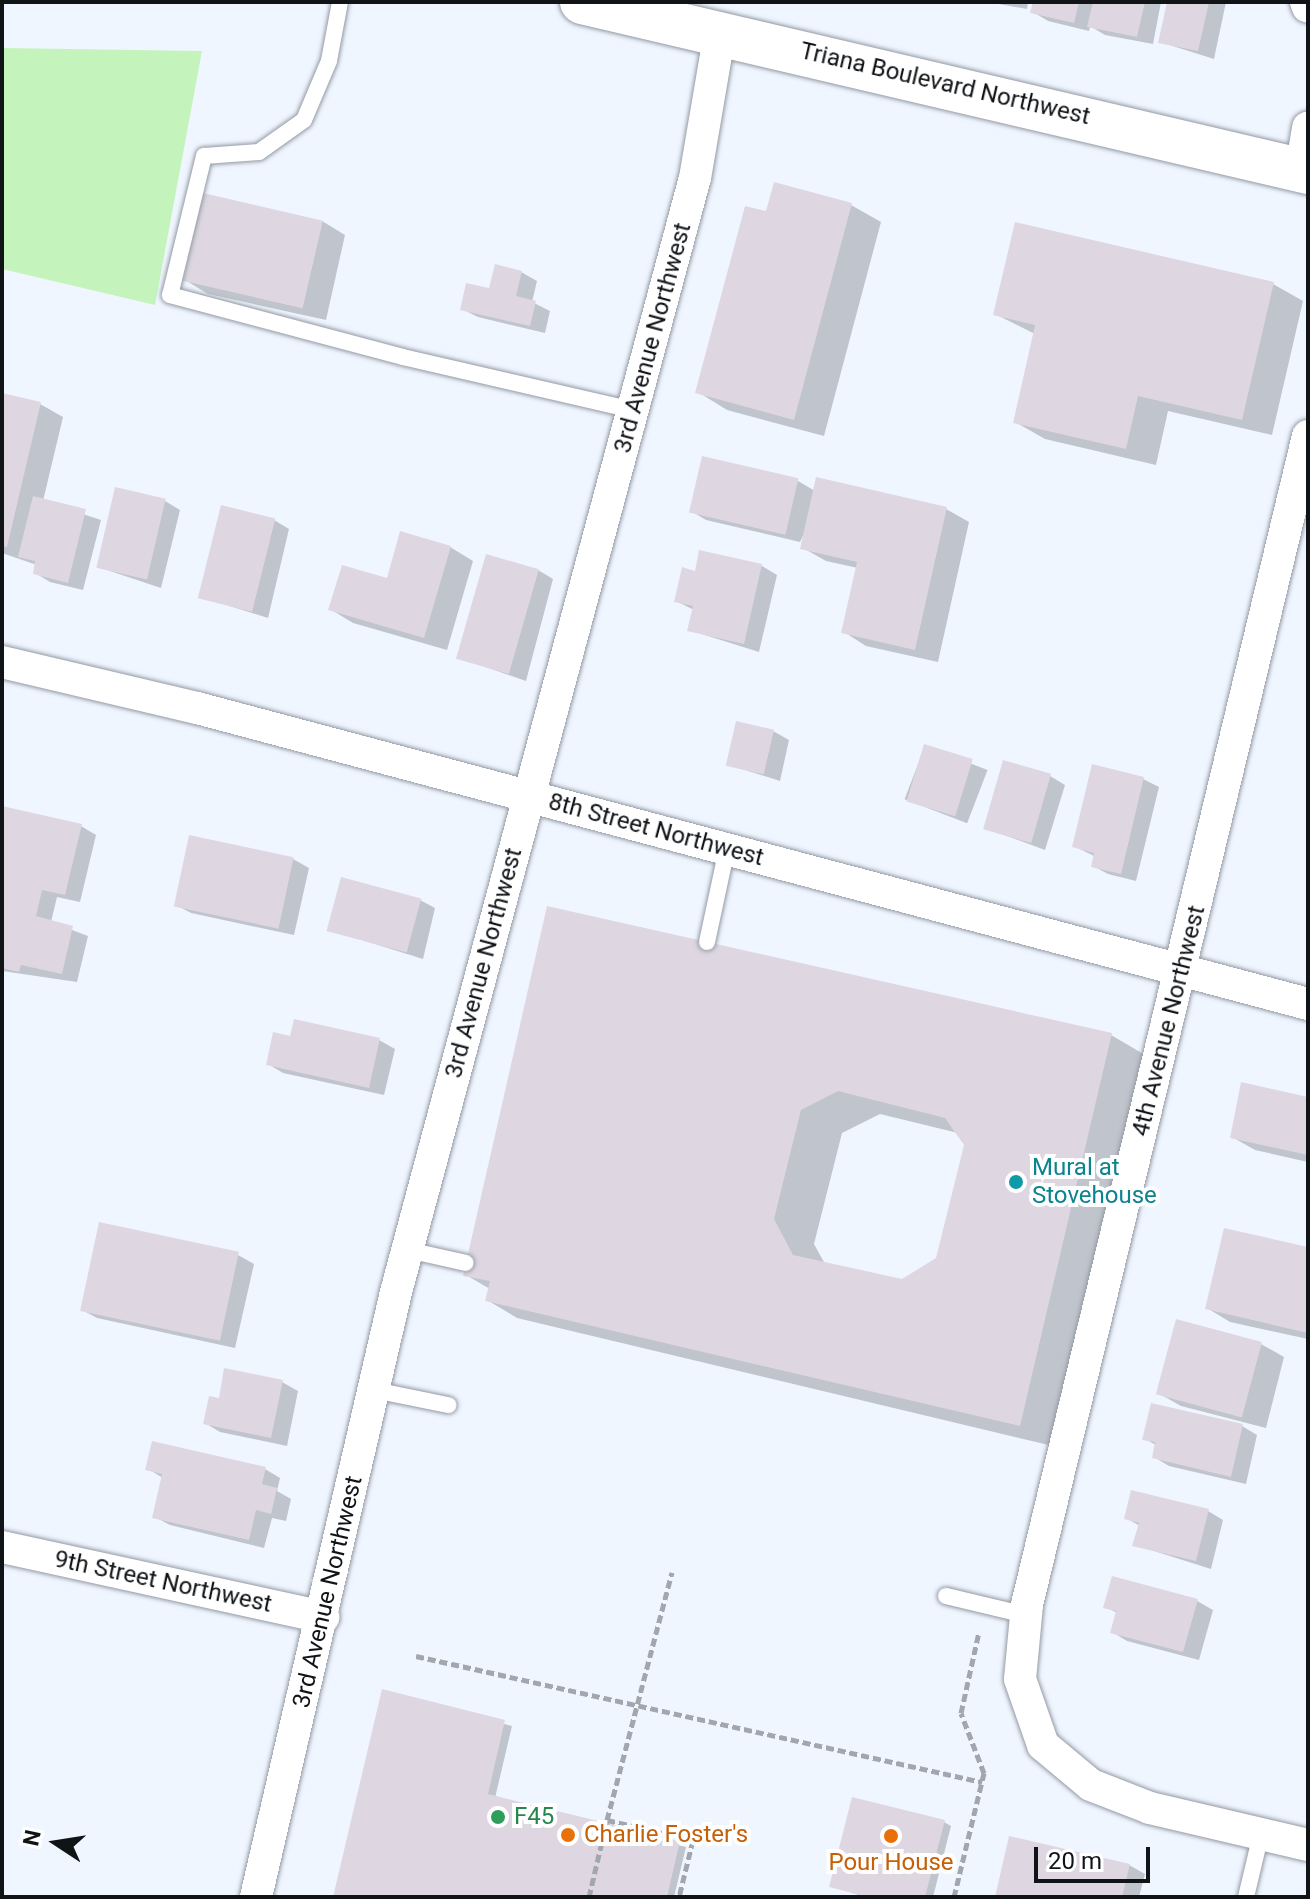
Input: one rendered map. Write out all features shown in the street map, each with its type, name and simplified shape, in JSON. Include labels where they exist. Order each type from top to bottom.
[{"type":"street","name":"Triana Boulevard Northwest","points":[[582,2],[1304,171]]},
{"type":"street","name":"3rd Avenue Northwest","points":[[256,1897],[408,1250],[695,178],[720,32]]},
{"type":"street","points":[[1304,171],[1308,128]]},
{"type":"street","name":"4th Avenue Northwest","points":[[1261,1834],[1150,1808],[1091,1785],[1043,1745],[1020,1679],[1026,1615],[1308,436]]},
{"type":"street","name":"8th Street Northwest","points":[[2,662],[197,708],[1308,1004]]},
{"type":"street","name":"9th Street Northwest","points":[[2,1547],[323,1617]]},
{"type":"street","points":[[1261,1834],[1308,1845]]},
{"type":"lane","points":[[340,2],[329,61],[304,120],[259,152],[204,156],[170,295],[403,357],[633,410]]},
{"type":"lane","points":[[707,942],[727,849]]},
{"type":"lane","points":[[408,1250],[466,1263]]},
{"type":"lane","points":[[374,1390],[448,1405]]},
{"type":"lane","points":[[946,1596],[1026,1615]]},
{"type":"lane","points":[[1246,1897],[1261,1834]]},
{"type":"path","points":[[589,1897],[672,1572]]},
{"type":"path","points":[[954,1897],[984,1773],[961,1713],[985,1605]]},
{"type":"path","points":[[416,1656],[637,1708],[982,1782]]},
{"type":"path","points":[[607,1820],[693,1840],[679,1897]]},
{"type":"green space","points":[[2,48],[202,51],[155,305],[2,269]]},
{"type":"building","points":[[1033,2],[1079,2],[1074,23],[1030,13]]},
{"type":"building","points":[[1093,2],[1145,2],[1137,37],[1087,27]]},
{"type":"building","points":[[1167,2],[1209,2],[1198,51],[1158,43]]},
{"type":"building","points":[[774,182],[852,203],[794,420],[695,393],[745,206],[766,211]]},
{"type":"building","points":[[203,193],[323,221],[303,308],[183,281]]},
{"type":"building","points":[[1015,222],[1274,282],[1242,420],[1138,396],[1126,449],[1013,423],[1035,325],[993,315]]},
{"type":"building","points":[[495,264],[522,271],[516,296],[536,301],[530,326],[460,310],[466,283],[489,288]]},
{"type":"building","points":[[2,393],[41,402],[7,547],[2,546]]},
{"type":"building","points":[[702,456],[798,478],[785,535],[689,513]]},
{"type":"building","points":[[816,477],[947,507],[915,650],[841,633],[857,562],[800,549]]},
{"type":"building","points":[[115,487],[166,499],[147,580],[96,568]]},
{"type":"building","points":[[33,496],[86,509],[68,583],[33,574],[35,561],[18,557]]},
{"type":"building","points":[[221,505],[275,519],[252,612],[198,598]]},
{"type":"building","points":[[400,531],[451,546],[424,638],[328,610],[342,565],[387,578]]},
{"type":"building","points":[[699,550],[762,564],[744,644],[687,631],[693,606],[674,602],[682,567],[695,571]]},
{"type":"building","points":[[486,554],[539,569],[509,674],[456,659]]},
{"type":"building","points":[[736,721],[774,730],[764,775],[726,766]]},
{"type":"building","points":[[924,744],[973,759],[955,816],[906,801]]},
{"type":"building","points":[[1003,760],[1051,774],[1031,843],[983,829]]},
{"type":"building","points":[[1092,764],[1144,777],[1121,874],[1091,867],[1094,853],[1072,847]]},
{"type":"building","points":[[2,806],[82,824],[65,895],[42,890],[36,916],[73,926],[62,974],[21,965],[19,972],[2,968]]},
{"type":"building","points":[[189,835],[294,857],[278,929],[174,906]]},
{"type":"building","points":[[341,877],[421,898],[407,953],[327,931]]},
{"type":"building","points":[[547,906],[1112,1033],[1020,1426],[485,1301],[490,1281],[463,1276]],"holes":[[[838,1091],[945,1118],[964,1145],[936,1258],[902,1279],[793,1255],[774,1219],[801,1110]]]},
{"type":"building","points":[[294,1019],[380,1038],[369,1088],[266,1065],[273,1032],[290,1036]]},
{"type":"building","points":[[1241,1082],[1308,1097],[1308,1155],[1230,1138]]},
{"type":"building","points":[[99,1222],[239,1252],[220,1341],[80,1311]]},
{"type":"building","points":[[1224,1228],[1308,1247],[1308,1333],[1205,1309]]},
{"type":"building","points":[[1176,1319],[1262,1342],[1242,1417],[1156,1394]]},
{"type":"building","points":[[224,1368],[283,1380],[271,1438],[203,1424],[209,1396],[219,1398]]},
{"type":"building","points":[[1151,1403],[1243,1424],[1231,1477],[1152,1458],[1155,1442],[1142,1440]]},
{"type":"building","points":[[152,1441],[266,1467],[262,1484],[277,1488],[271,1514],[256,1510],[249,1540],[152,1518],[162,1474],[145,1470]]},
{"type":"building","points":[[1131,1490],[1209,1509],[1196,1561],[1132,1546],[1139,1523],[1124,1519]]},
{"type":"building","points":[[1112,1576],[1198,1599],[1183,1652],[1110,1633],[1116,1611],[1103,1608]]},
{"type":"building","points":[[382,1689],[505,1720],[488,1794],[680,1841],[667,1897],[333,1897]]},
{"type":"building","name":"Pour House","points":[[852,1797],[945,1820],[925,1897],[868,1897],[829,1887]]},
{"type":"building","points":[[1009,1836],[1130,1864],[1122,1897],[995,1897]]},
{"type":"place","name":"Mural at Stovehouse","points":[[1016,1182]]},
{"type":"place","name":"F45","points":[[498,1817]]},
{"type":"place","name":"Charlie Foster's","points":[[568,1835]]},
{"type":"place","name":"Pour House","points":[[891,1836]]}]
